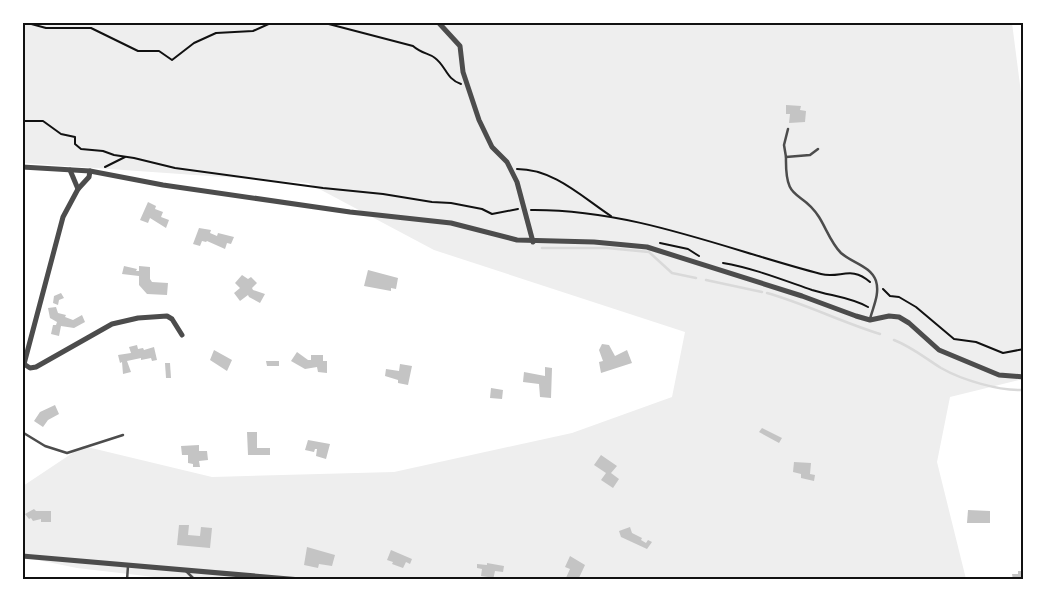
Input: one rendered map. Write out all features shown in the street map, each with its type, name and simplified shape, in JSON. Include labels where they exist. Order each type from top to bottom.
[{"type":"street","points":[[438,22],[460,46],[468,86],[478,120],[492,147],[511,169],[526,210],[533,242]]},
{"type":"street","points":[[22,167],[101,172],[173,187],[350,212],[451,223],[517,240],[533,242],[594,242],[647,247],[802,296],[870,320],[889,316],[899,317],[909,323],[939,350],[999,375],[1024,377]]},
{"type":"street","points":[[70,170],[78,189]]},
{"type":"street","points":[[90,171],[89,177],[78,189],[63,217],[24,364],[30,368],[36,367],[112,324],[138,318],[166,316],[178,326],[182,334]]},
{"type":"street","points":[[22,556],[301,580]]},
{"type":"lane","points":[[788,129],[784,145],[786,172],[791,190],[818,215],[841,253],[871,273],[875,278],[877,291],[870,320]]},
{"type":"lane","points":[[786,158],[810,155],[818,149]]},
{"type":"lane","points":[[22,432],[45,446],[67,453],[123,435]]},
{"type":"lane","points":[[126,580],[128,565]]},
{"type":"lane","points":[[184,569],[195,580]]},
{"type":"path","points":[[24,22],[46,28],[91,28],[138,51],[159,51],[172,60],[194,43],[216,33],[253,32],[273,22]]},
{"type":"path","points":[[321,22],[413,46],[422,54],[435,57],[451,81],[468,86]]},
{"type":"path","points":[[101,172],[105,166],[125,157]]},
{"type":"path","points":[[511,169],[534,170],[559,180],[611,216]]},
{"type":"path","points":[[647,247],[652,243],[671,245],[694,251],[703,259]]},
{"type":"path","points":[[718,262],[743,267],[813,290],[856,300],[873,309]]},
{"type":"shaded area","points":[[22,23],[1012,23],[1024,116],[1023,379],[950,397],[937,462],[966,579],[180,580],[77,568],[23,557],[23,486],[83,446],[212,477],[394,472],[572,433],[672,397],[685,332],[434,250],[308,183],[23,163]]},
{"type":"building","points":[[786,105],[801,106],[800,110],[806,111],[805,122],[789,123],[790,114],[786,114]]},
{"type":"building","points":[[148,202],[156,206],[155,209],[163,212],[161,217],[169,220],[166,228],[150,218],[148,223],[140,220]]},
{"type":"building","points":[[199,228],[211,230],[210,233],[217,236],[218,233],[234,237],[231,244],[227,243],[225,249],[207,241],[202,241],[200,246],[193,244]]},
{"type":"building","points":[[124,266],[137,269],[136,271],[139,271],[139,266],[150,267],[150,279],[152,282],[168,283],[167,295],[147,294],[139,285],[139,276],[122,274]]},
{"type":"building","points":[[368,270],[398,278],[396,289],[391,288],[391,291],[364,286]]},
{"type":"building","points":[[242,275],[248,279],[251,277],[257,283],[252,288],[253,290],[265,294],[260,303],[248,295],[240,301],[234,293],[240,288],[235,283]]},
{"type":"building","points":[[61,293],[64,298],[59,300],[58,305],[53,303],[54,296]]},
{"type":"building","points":[[56,307],[58,313],[66,315],[65,317],[73,320],[82,315],[85,322],[74,328],[61,326],[59,336],[51,334],[53,325],[56,325],[57,322],[50,318],[48,308]]},
{"type":"building","points":[[602,344],[609,345],[615,356],[627,350],[632,363],[601,373],[599,362],[603,361],[599,350]]},
{"type":"building","points":[[137,345],[138,349],[143,348],[144,350],[154,347],[157,360],[152,361],[151,358],[141,360],[141,358],[127,361],[131,372],[123,374],[122,362],[120,363],[118,355],[131,353],[129,347]]},
{"type":"building","points":[[214,350],[232,360],[227,371],[210,360]]},
{"type":"building","points":[[297,352],[308,360],[311,360],[311,355],[323,355],[323,361],[327,361],[327,373],[318,372],[317,367],[305,369],[291,361]]},
{"type":"building","points":[[266,361],[279,361],[279,366],[267,366]]},
{"type":"building","points":[[165,363],[170,363],[171,378],[166,378]]},
{"type":"building","points":[[400,364],[412,366],[408,385],[398,383],[398,380],[385,376],[386,369],[399,371]]},
{"type":"building","points":[[545,367],[552,368],[551,398],[540,397],[539,384],[523,382],[524,372],[545,376]]},
{"type":"building","points":[[491,388],[503,390],[502,399],[490,398]]},
{"type":"building","points":[[55,405],[59,414],[48,420],[43,427],[34,421],[40,412]]},
{"type":"building","points":[[762,428],[782,438],[779,443],[759,432]]},
{"type":"building","points":[[247,432],[257,432],[257,448],[270,448],[270,455],[248,455]]},
{"type":"building","points":[[308,440],[330,444],[326,459],[316,456],[317,449],[314,452],[305,450]]},
{"type":"building","points":[[199,445],[199,451],[207,451],[208,460],[199,461],[200,467],[193,467],[193,464],[188,463],[188,455],[182,455],[181,446]]},
{"type":"building","points":[[601,455],[617,466],[611,473],[619,479],[613,488],[601,480],[606,473],[594,465]]},
{"type":"building","points":[[794,462],[811,463],[810,474],[815,475],[814,481],[801,478],[801,474],[793,472]]},
{"type":"building","points":[[34,509],[36,511],[51,511],[51,522],[41,522],[41,519],[33,521],[31,518],[29,519],[25,514]]},
{"type":"building","points":[[968,510],[990,511],[990,523],[967,523]]},
{"type":"building","points":[[179,525],[189,525],[188,535],[200,536],[201,527],[212,528],[210,548],[177,545]]},
{"type":"building","points":[[630,527],[632,533],[642,538],[641,540],[646,543],[648,540],[652,542],[647,549],[621,537],[619,531]]},
{"type":"building","points":[[307,547],[335,555],[332,566],[319,564],[318,568],[304,565]]},
{"type":"building","points":[[391,550],[412,559],[410,564],[406,562],[403,568],[392,564],[393,562],[387,560]]},
{"type":"building","points":[[570,556],[585,565],[578,580],[565,580],[570,569],[565,567]]},
{"type":"building","points":[[487,563],[504,566],[503,572],[495,571],[493,580],[488,580],[488,577],[481,576],[482,569],[477,568],[477,564],[487,565]]},
{"type":"building","points":[[1018,571],[1024,571],[1024,580],[1013,580],[1012,574],[1018,574]]},
{"type":"waterway","points":[[542,248],[607,248],[649,252],[672,273],[696,278]]},
{"type":"waterway","points":[[706,280],[762,292]]},
{"type":"waterway","points":[[767,293],[880,334]]},
{"type":"waterway","points":[[894,340],[913,349],[941,368],[959,377],[992,387],[1024,390]]}]
